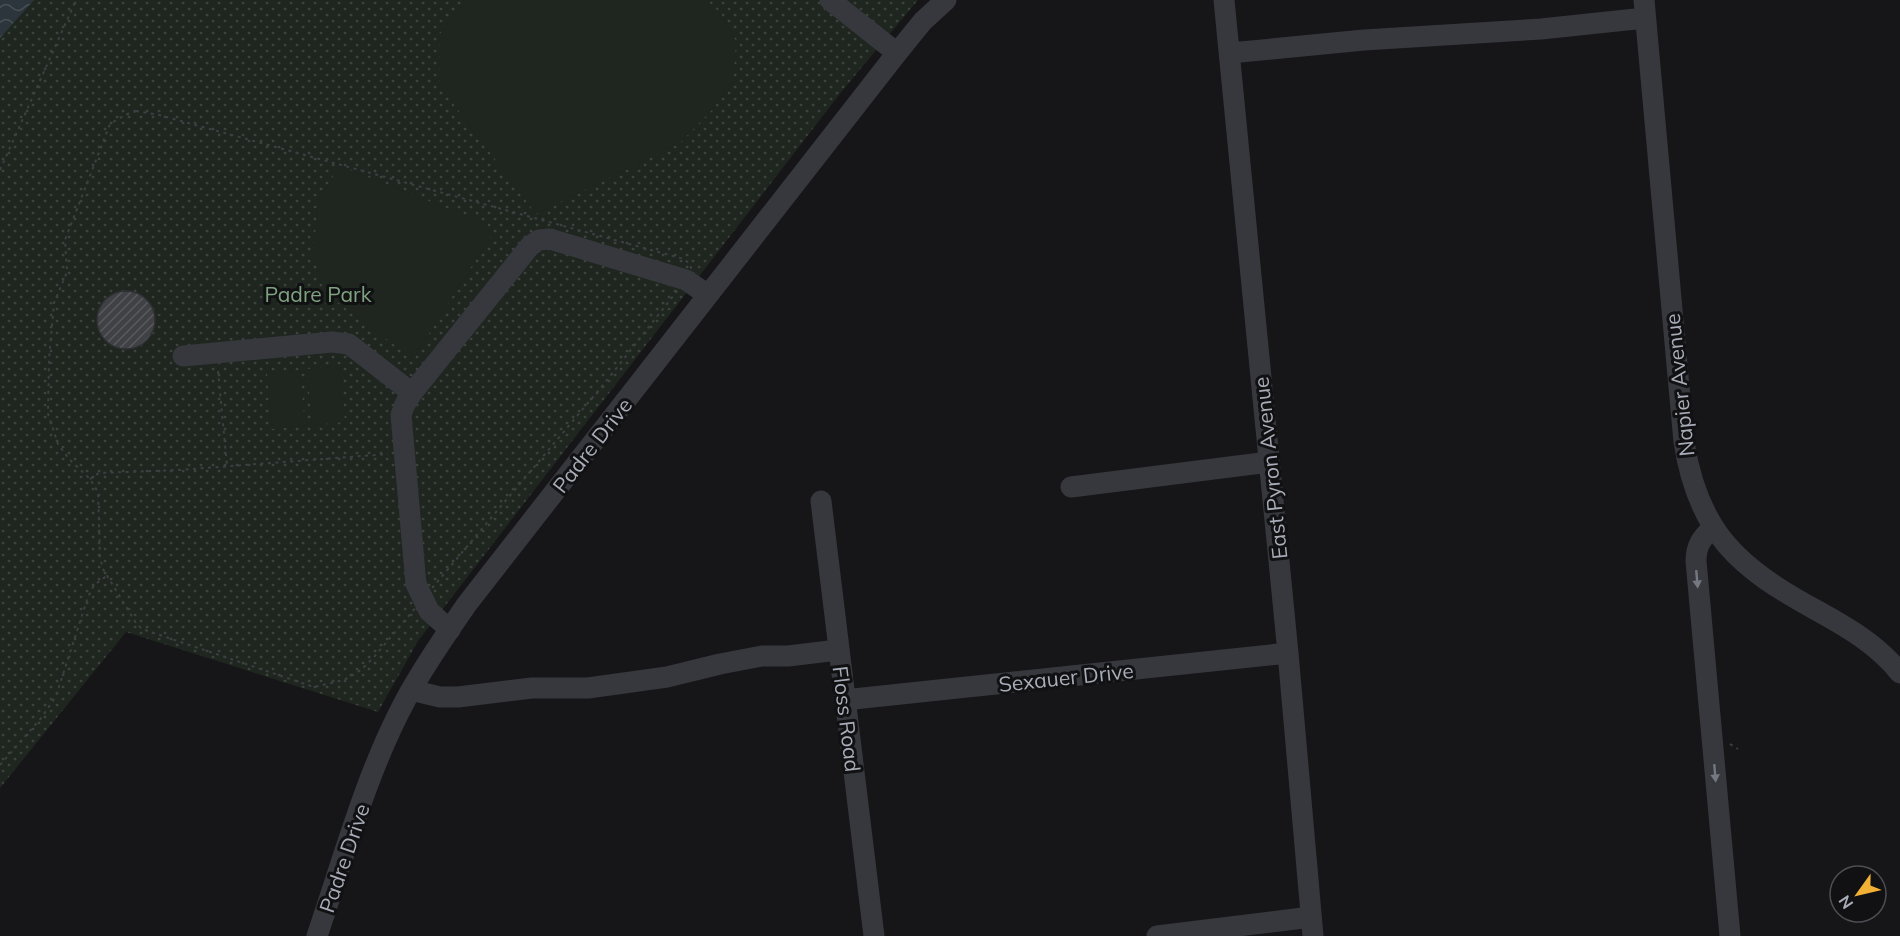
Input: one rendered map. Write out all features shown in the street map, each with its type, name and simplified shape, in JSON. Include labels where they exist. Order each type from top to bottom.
[{"type":"street","points":[[830,0],[897,53]]},
{"type":"street","name":"Padre Drive","points":[[317,936],[374,769],[411,690],[467,604],[897,53],[923,21],[946,0]]},
{"type":"street","name":"East Pyron Avenue","points":[[1224,0],[1288,653],[1312,926]]},
{"type":"street","points":[[1230,53],[1364,40],[1541,28],[1645,9]]},
{"type":"street","name":"Napier Avenue","points":[[1645,9],[1684,442],[1687,465],[1695,490],[1713,527],[1733,553],[1762,578],[1866,640],[1900,673]]},
{"type":"street","points":[[450,630],[429,611],[416,584],[401,415],[412,393],[530,246],[539,240],[550,239],[686,280],[708,295]]},
{"type":"street","points":[[183,356],[332,342],[350,344],[412,393]]},
{"type":"street","points":[[1071,487],[1269,462]]},
{"type":"street","name":"Floss Road","points":[[821,501],[874,936]]},
{"type":"street","points":[[1713,527],[1700,540],[1696,548],[1696,561],[1730,936]]},
{"type":"street","points":[[411,690],[440,697],[458,697],[532,688],[588,688],[667,677],[762,656],[788,656],[838,650]]},
{"type":"street","name":"Sexauer Drive","points":[[844,700],[1288,653]]},
{"type":"street","points":[[1157,936],[1312,926]]},
{"type":"path","points":[[0,170],[76,0]]},
{"type":"path","points":[[136,111],[159,115],[684,259],[690,264],[692,272],[686,280],[604,384],[374,657],[361,670],[344,680],[314,687],[142,629],[136,623],[103,569],[100,557],[98,492],[90,479],[69,459],[58,444],[48,414],[49,359],[54,303],[67,272],[65,240],[110,124],[136,111]]},
{"type":"path","points":[[216,352],[227,466]]},
{"type":"path","points":[[90,479],[99,473],[227,466],[404,452]]},
{"type":"path","points":[[0,765],[42,717],[56,696],[88,597],[94,585],[108,575]]},
{"type":"green space","name":"Padre Park","points":[[0,0],[918,0],[842,91],[418,641],[378,712],[126,632],[0,788]]},
{"type":"green space","points":[[466,0],[707,0],[720,13],[736,41],[733,84],[680,143],[536,214],[440,86],[440,34]]},
{"type":"green space","points":[[340,166],[487,224],[492,234],[413,359],[324,292],[313,253],[319,198]]},
{"type":"green space","points":[[340,367],[345,422],[312,425],[307,369]]},
{"type":"green space","points":[[300,371],[305,426],[272,429],[267,373]]},
{"type":"water","points":[[0,0],[34,0],[0,38]]},
{"type":"building","points":[[126,291],[137,293],[150,304],[155,320],[153,331],[142,344],[126,349],[115,347],[102,336],[97,320],[99,309],[110,296]]}]
